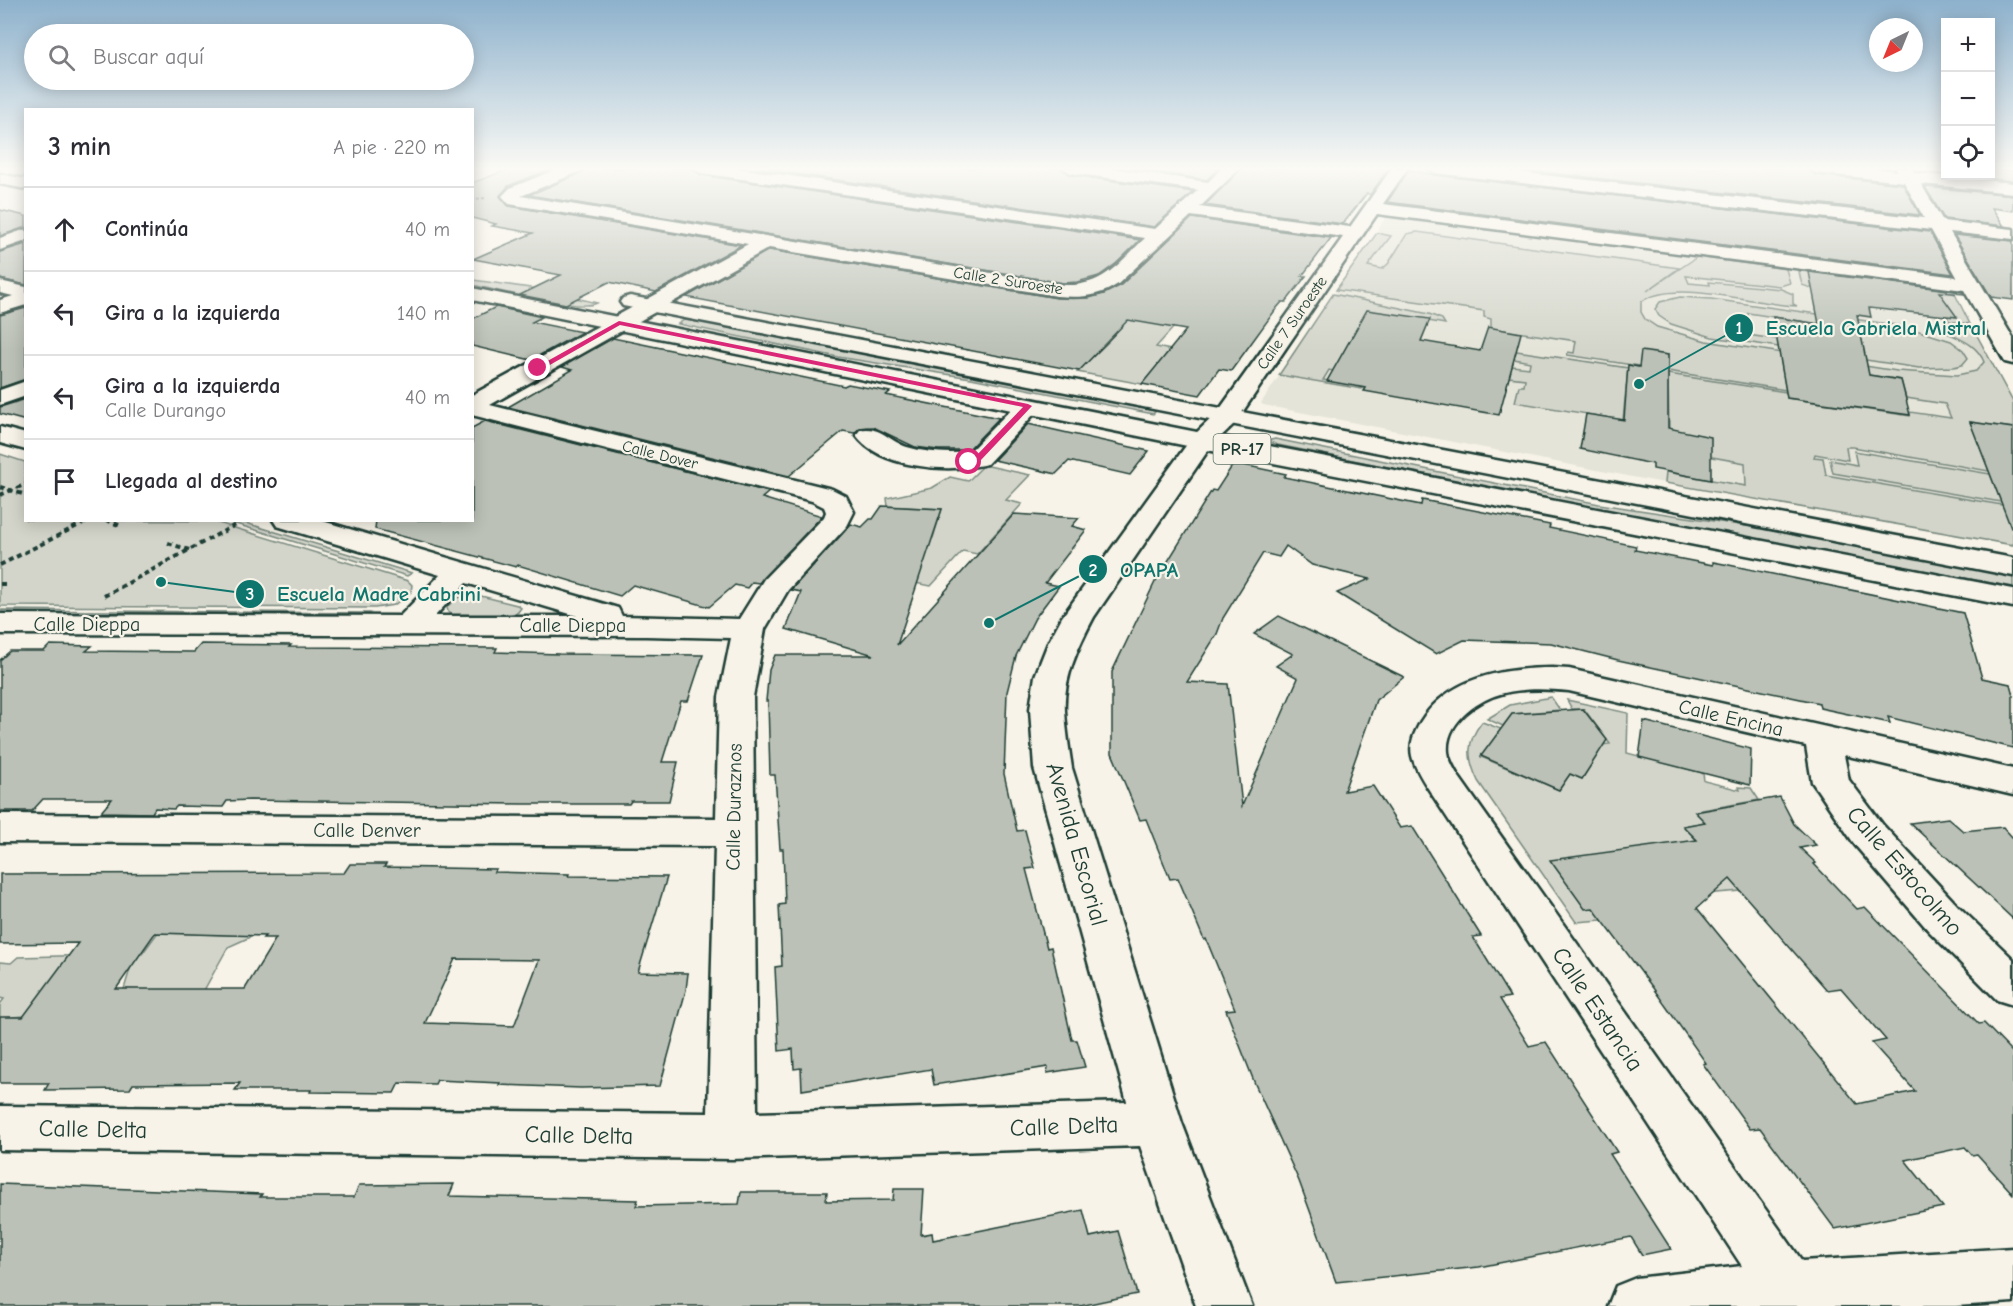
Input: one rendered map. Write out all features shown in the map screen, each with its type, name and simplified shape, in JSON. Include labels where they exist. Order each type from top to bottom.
[{"type":"street","name":"Calle 2 Suroeste","points":[[691,229],[1057,290],[1079,291],[1104,286],[1159,236]]},
{"type":"street","points":[[1111,229],[1159,236],[1166,229]]},
{"type":"street","points":[[1324,229],[1354,233]]},
{"type":"street","name":"Calle 7 Suroeste","points":[[1214,429],[1357,229]]},
{"type":"street","points":[[1535,229],[1973,285]]},
{"type":"street","points":[[1939,229],[2013,357]]},
{"type":"street","points":[[1965,229],[2013,234]]},
{"type":"street","points":[[0,244],[24,235]]},
{"type":"street","points":[[474,405],[766,242]]},
{"type":"street","name":"PR-17","points":[[474,271],[650,306],[1214,429],[2013,598]]},
{"type":"street","points":[[0,287],[24,293]]},
{"type":"street","name":"PR-17","points":[[474,294],[1028,406],[1214,429],[2013,567]]},
{"type":"street","points":[[0,307],[24,299]]},
{"type":"street","points":[[0,398],[24,389]]},
{"type":"street","points":[[868,435],[871,440],[883,447],[936,460],[969,462],[978,458],[1028,406]]},
{"type":"street","name":"Calle Dover","points":[[474,407],[822,495],[836,502],[840,512]]},
{"type":"street","name":"Avenida Escorial","points":[[1214,429],[1078,617],[1064,643],[1052,676],[1047,709],[1053,768],[1157,1123],[1224,1306]]},
{"type":"street","points":[[0,435],[24,441]]},
{"type":"street","name":"Calle Duraznos","points":[[732,1136],[736,698],[749,629],[775,586],[837,520],[840,512]]},
{"type":"street","points":[[294,522],[646,626]]},
{"type":"street","points":[[410,624],[460,572]]},
{"type":"street","name":"Calle Dieppa","points":[[0,624],[410,624],[749,629]]},
{"type":"street","name":"Calle Encina","points":[[1452,706],[1472,692],[1496,683],[1525,678],[1569,680],[1822,740],[2013,782]]},
{"type":"street","name":"Calle Estancia","points":[[1452,706],[1437,723],[1431,739],[1430,756],[1444,784],[1795,1298]]},
{"type":"street","name":"Calle Estocolmo","points":[[1822,740],[1831,782],[1869,835],[1943,918],[2013,987]]},
{"type":"street","name":"Calle Denver","points":[[0,828],[733,832]]},
{"type":"street","name":"Calle Delta","points":[[0,1128],[732,1136],[1157,1123]]},
{"type":"street","points":[[1636,1306],[1795,1298],[2013,1275]]},
{"type":"path","points":[[0,495],[24,485]]},
{"type":"path","points":[[0,487],[24,494]]},
{"type":"path","points":[[0,565],[85,522]]},
{"type":"path","points":[[111,522],[121,526]]},
{"type":"path","points":[[97,600],[235,525]]},
{"type":"path","points":[[168,543],[190,550]]},
{"type":"path","points":[[0,584],[5,584]]},
{"type":"shaded area","points":[[1378,229],[1477,229],[1928,288],[1955,294],[2013,402],[2013,545],[1653,481],[1261,403]]},
{"type":"shaded area","points":[[1417,232],[1679,268],[1647,291],[1697,257],[1786,269],[1790,283],[1780,286],[1686,276],[1689,283],[1710,285],[1709,282],[1781,289],[1793,294],[1793,304],[1797,306],[1694,292],[1656,295],[1641,302],[1641,312],[1645,319],[1657,327],[1706,341],[1897,371],[1957,375],[1976,371],[1984,362],[1973,346],[1945,332],[1956,327],[1974,330],[2013,402],[2013,428],[1970,422],[1989,471],[1853,447],[1846,447],[1848,460],[1815,454],[1814,457],[1823,458],[1826,475],[2002,505],[2013,523],[2013,545],[1665,483],[1666,472],[1746,486],[1745,463],[1673,450],[1711,437],[1669,430],[1668,374],[1786,392],[1787,398],[1910,416],[1910,412],[1951,418],[1945,404],[1906,398],[1901,380],[1781,362],[1786,390],[1668,371],[1668,355],[1639,366],[1567,355],[1568,352],[1574,353],[1576,341],[1491,328],[1491,319],[1484,317],[1484,311],[1336,290],[1377,233],[1391,236],[1368,266],[1382,269],[1388,264],[1407,234]]},
{"type":"shaded area","points":[[1799,272],[1949,292],[1955,294],[1970,324],[1949,321],[1947,316],[1956,316],[1941,295],[1874,288],[1814,289],[1802,285]]},
{"type":"shaded area","points":[[474,280],[538,289],[597,303],[573,305],[474,285]]},
{"type":"shaded area","points":[[1333,294],[1429,314],[1442,319],[1445,324],[1367,310],[1333,371],[1329,370],[1323,380],[1364,387],[1362,389],[1279,375]]},
{"type":"shaded area","points":[[1680,297],[1711,299],[1903,326],[1951,341],[1963,350],[1968,358],[1962,365],[1954,367],[1919,368],[1712,337],[1671,324],[1659,316],[1655,309],[1660,302]],"holes":[[[1748,313],[1859,330],[1864,352],[1748,335]]]},
{"type":"shaded area","points":[[1183,317],[1156,347],[1171,350],[1142,384],[1077,372],[1108,342],[1105,340],[1119,324],[1132,319]]},
{"type":"shaded area","points":[[684,320],[1156,411],[1153,414],[971,378],[838,357],[678,324]]},
{"type":"shaded area","points":[[1484,346],[1628,368],[1623,420],[1515,402],[1519,386],[1524,386],[1525,379],[1509,377],[1512,366],[1529,368],[1530,362],[1514,359]]},
{"type":"shaded area","points":[[1275,439],[1599,504],[1767,529],[2013,575],[2013,587],[1646,519],[1267,441]]},
{"type":"shaded area","points":[[1854,451],[1990,474],[2001,502],[1833,473],[1830,460],[1857,465]]},
{"type":"shaded area","points":[[0,454],[24,462],[24,522],[215,522],[408,581],[412,585],[411,592],[394,605],[375,608],[0,606]]},
{"type":"shaded area","points":[[984,465],[1030,475],[1006,500],[1022,504],[977,554],[963,551],[931,586],[898,580],[913,537],[933,538],[942,509],[888,506],[887,498],[932,488],[950,477],[968,481]]},
{"type":"shaded area","points":[[229,522],[242,522],[412,573],[407,576]]},
{"type":"shaded area","points":[[473,594],[521,608],[510,615],[455,616],[448,612],[447,607],[456,598]]},
{"type":"shaded area","points":[[0,610],[370,613],[368,615],[0,613]]},
{"type":"shaded area","points":[[1551,697],[1560,710],[1512,714],[1503,726],[1487,719],[1510,705]]},
{"type":"shaded area","points":[[1567,700],[1628,713],[1627,753],[1703,773],[1704,781],[1740,790],[1739,787],[1751,788],[1759,800],[1696,811],[1705,822],[1684,826],[1701,845],[1763,871],[1741,891],[1667,897],[1602,920],[1576,922],[1478,781],[1470,757],[1473,736],[1482,722],[1501,729],[1481,757],[1559,790],[1570,774],[1582,779],[1598,754],[1592,746],[1610,744],[1584,709],[1572,709]]},
{"type":"shaded area","points":[[189,890],[167,933],[230,935],[264,923],[248,938],[228,947],[203,992],[124,989],[130,969],[24,1016],[0,1018],[0,1004],[4,999],[0,998],[0,962],[11,963],[18,957],[142,954]]},
{"type":"building","points":[[0,229],[20,229],[0,236]]},
{"type":"building","points":[[509,229],[646,229],[741,245],[656,292],[609,282],[566,304],[520,295],[561,275],[474,259],[533,233]]},
{"type":"building","points":[[735,229],[1065,229],[1140,240],[1117,263],[1099,276],[1064,283]]},
{"type":"building","points":[[1180,229],[1268,229],[1331,238],[1302,276],[1306,276],[1286,302],[1282,302],[1276,309],[1231,371],[1219,369],[1200,395],[1142,384],[1186,330],[1128,320],[1079,371],[686,297],[769,250],[1057,298],[1089,298],[1120,286]]},
{"type":"building","points":[[1599,229],[1903,229],[1930,232],[1953,274]]},
{"type":"building","points":[[1954,235],[2013,241],[2013,300],[1991,297]]},
{"type":"building","points":[[24,245],[24,285],[0,279],[0,252]]},
{"type":"building","points":[[1809,272],[1963,292],[1964,294],[1939,292],[1957,317],[1869,308],[1871,317],[1857,315],[1869,375],[1901,380],[1910,415],[1787,398],[1773,317],[1819,324]]},
{"type":"building","points":[[496,307],[542,317],[532,322],[582,332],[531,360],[474,346],[474,318]]},
{"type":"building","points":[[24,309],[24,380],[0,388],[0,315]]},
{"type":"building","points":[[1367,310],[1430,319],[1421,341],[1480,351],[1488,327],[1521,333],[1499,415],[1364,391],[1366,388],[1327,381]]},
{"type":"building","points":[[613,338],[844,386],[848,384],[890,392],[886,395],[999,418],[968,450],[915,447],[873,427],[860,428],[854,433],[843,431],[789,476],[508,407],[572,370],[562,367]]},
{"type":"building","points":[[1641,351],[1668,355],[1668,428],[1711,437],[1711,480],[1653,469],[1653,464],[1580,449],[1586,414],[1624,420],[1628,365],[1639,367]]},
{"type":"building","points":[[24,400],[24,420],[0,414],[0,407]]},
{"type":"building","points":[[485,421],[769,492],[762,498],[822,516],[759,583],[752,582],[747,588],[735,585],[709,607],[633,585],[620,596],[518,565],[516,567],[375,529],[376,522],[474,522],[474,427]]},
{"type":"building","points":[[1970,422],[2013,428],[2013,528],[2011,528]]},
{"type":"building","points":[[1028,424],[1149,451],[1130,475],[1069,461],[1056,474],[994,460]]},
{"type":"building","points":[[1234,463],[1286,474],[1284,477],[1421,505],[1422,500],[1550,525],[1549,528],[1636,546],[1635,550],[1713,565],[1713,562],[1729,565],[1963,613],[1982,678],[2010,684],[2013,695],[2013,748],[1888,717],[1890,723],[1820,708],[1819,703],[1618,660],[1551,643],[1464,640],[1436,654],[1337,593],[1370,579],[1312,565],[1286,546],[1279,557],[1263,553],[1223,618],[1217,634],[1187,682],[1228,684],[1242,806],[1298,678],[1276,666],[1293,654],[1254,634],[1279,616],[1404,677],[1376,700],[1344,791],[1373,786],[1400,828],[1412,826],[1481,936],[1473,937],[1510,997],[1500,999],[1529,1046],[1546,1042],[1617,1152],[1610,1154],[1671,1249],[1642,1255],[1631,1237],[1479,1267],[1336,1282],[1299,1181],[1255,1084],[1226,1010],[1235,1009],[1206,939],[1204,940],[1178,878],[1170,879],[1146,819],[1140,820],[1112,753],[1112,672],[1155,582],[1212,490],[1216,491]]},
{"type":"building","points":[[882,506],[942,509],[897,645],[1014,514],[1079,518],[1072,526],[1086,530],[1045,583],[1059,586],[1035,618],[1016,656],[1007,692],[1004,774],[1017,831],[1025,830],[1035,868],[1026,869],[1047,948],[1051,947],[1072,1040],[1077,1040],[1085,1067],[1047,1073],[1048,1067],[934,1085],[931,1069],[802,1090],[801,1068],[794,1069],[793,1049],[779,1051],[775,967],[782,966],[779,905],[785,904],[783,849],[780,849],[775,775],[770,775],[768,701],[766,701],[769,670],[775,655],[874,655],[786,629],[801,592],[791,590],[851,524],[862,527],[873,519]]},
{"type":"building","points":[[201,644],[291,645],[289,647],[497,648],[495,652],[703,655],[688,701],[681,701],[662,762],[678,762],[669,801],[631,801],[629,804],[524,804],[250,800],[227,801],[223,807],[155,808],[152,813],[101,812],[112,799],[43,799],[32,811],[0,811],[0,660],[10,651],[44,651],[50,645],[92,646],[86,651],[194,652]]},
{"type":"building","points":[[1583,709],[1607,740],[1582,779],[1570,774],[1559,790],[1481,756],[1512,714]]},
{"type":"building","points":[[1644,721],[1751,749],[1750,785],[1639,757]]},
{"type":"building","points":[[1780,797],[1794,824],[1816,845],[1800,848],[1816,863],[1814,864],[1857,909],[1865,907],[1979,1024],[1984,1023],[2013,1053],[2013,1194],[1977,1154],[1972,1155],[1965,1147],[1905,1160],[1943,1207],[1835,1229],[1760,1128],[1750,1129],[1703,1064],[1706,1063],[1653,988],[1593,908],[1585,909],[1550,860],[1697,840],[1683,826],[1705,822],[1695,812]],"holes":[[[1730,879],[1827,990],[1841,988],[1886,1040],[1872,1043],[1915,1091],[1857,1104],[1697,908]]]},
{"type":"building","points":[[1948,818],[1963,831],[2003,827],[2013,838],[2013,919],[1910,823]]},
{"type":"building","points":[[350,864],[386,864],[384,867],[496,869],[494,872],[569,874],[568,876],[667,877],[638,972],[688,973],[686,990],[660,1086],[581,1088],[437,1080],[435,1084],[399,1083],[394,1093],[235,1090],[240,1083],[133,1084],[130,1089],[45,1090],[49,1083],[0,1083],[0,1017],[23,1017],[78,943],[0,944],[0,874],[344,873]],"holes":[[[155,933],[265,936],[263,938],[276,938],[245,989],[116,989]],[[455,959],[539,960],[514,1026],[425,1023]]]},
{"type":"building","points":[[0,1184],[262,1194],[260,1197],[354,1197],[359,1185],[454,1184],[449,1196],[638,1200],[636,1206],[739,1204],[741,1192],[827,1192],[826,1201],[893,1200],[894,1189],[924,1189],[921,1235],[932,1233],[933,1240],[1083,1210],[1090,1237],[1118,1231],[1137,1294],[1080,1306],[0,1306]]},
{"type":"place","name":"Escuela Gabriela Mistral","points":[[1639,384]]},
{"type":"place","name":"Escuela Madre Cabrini","points":[[161,582]]},
{"type":"place","name":"OPAPA","points":[[989,623]]},
{"type":"route","points":[[538,368],[619,323],[1028,406],[978,458],[969,462]]}]
